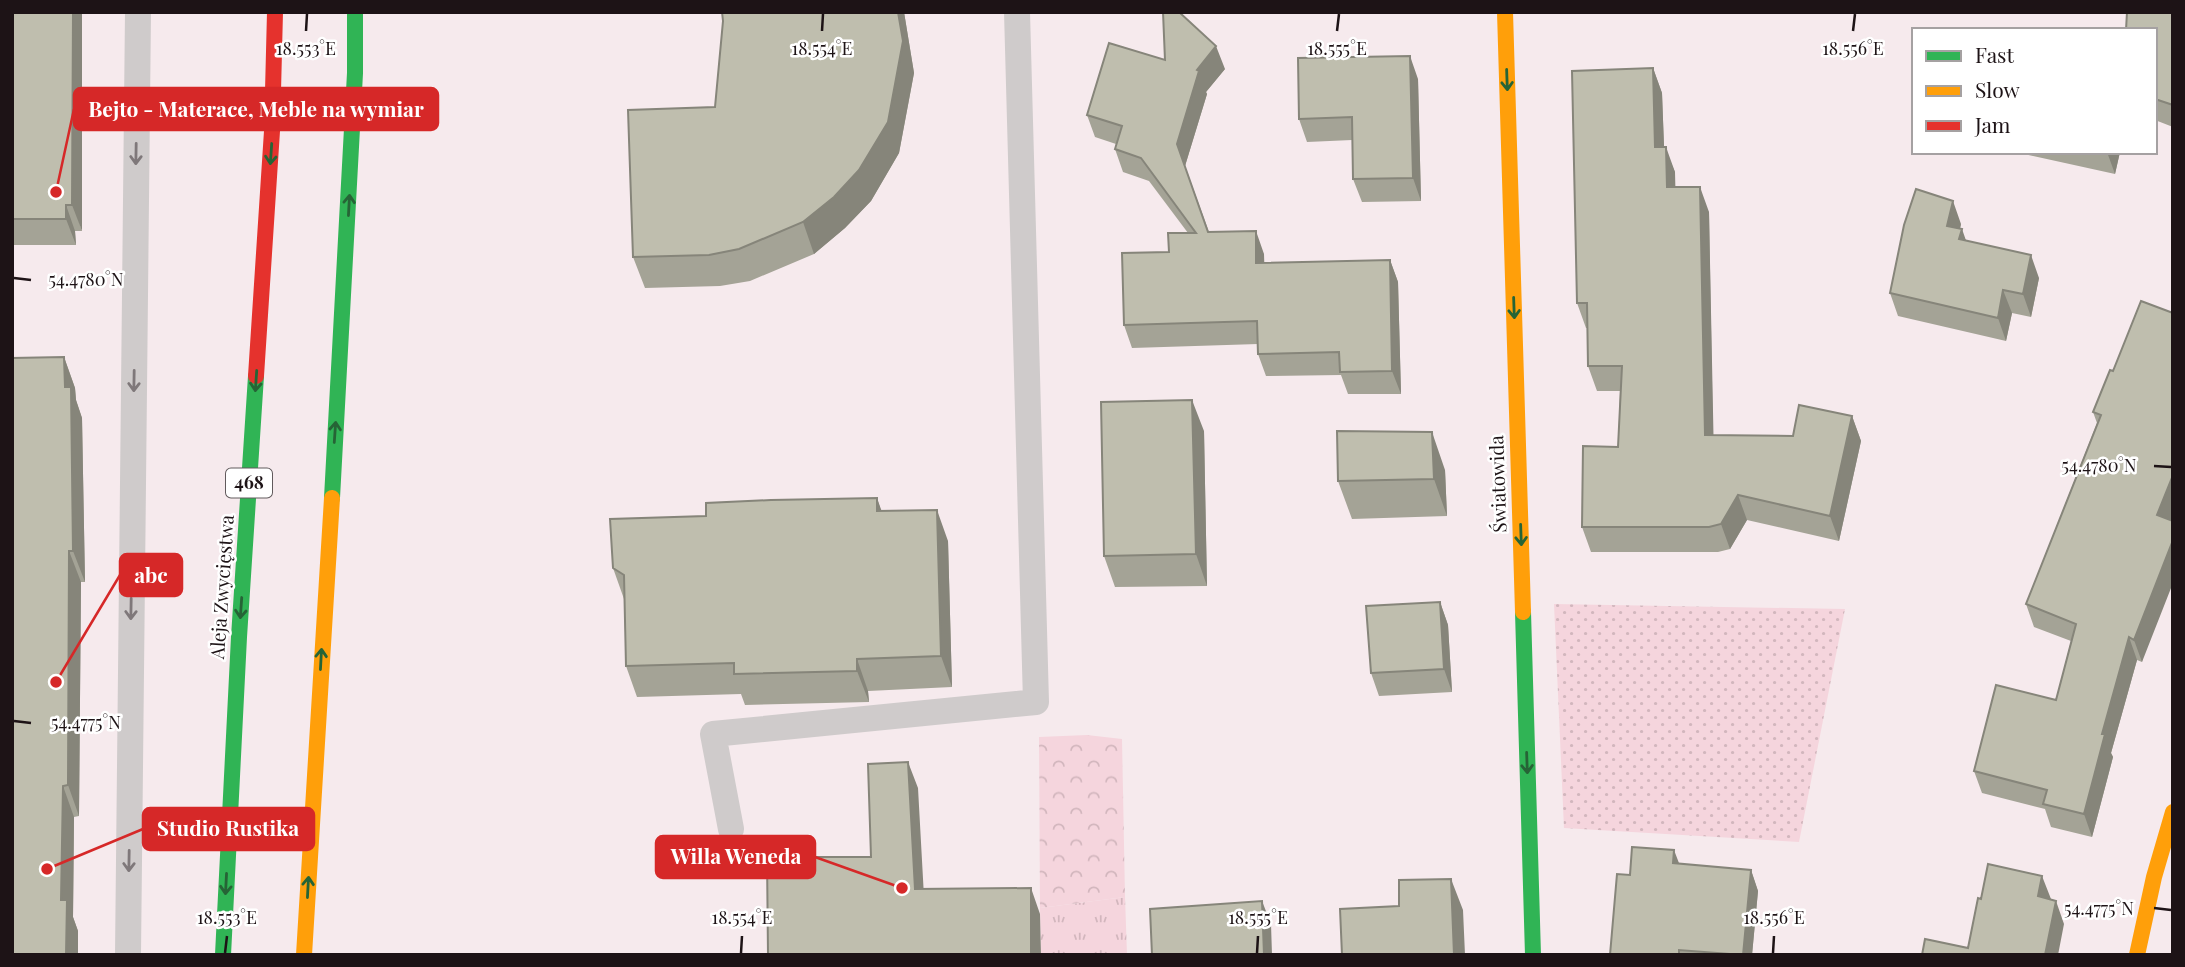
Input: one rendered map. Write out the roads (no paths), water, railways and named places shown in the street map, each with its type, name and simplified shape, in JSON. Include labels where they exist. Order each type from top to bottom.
[{"type":"main road","name":"Aleja Zwycięstwa","points":[[223,955],[239,637],[272,131],[275,12]]},
{"type":"main road","points":[[304,955],[346,258],[355,73],[355,12]]},
{"type":"main road","name":"Światowida","points":[[1505,12],[1533,955]]},
{"type":"main road","points":[[2137,955],[2154,877],[2173,812]]},
{"type":"lane","points":[[128,955],[138,12]]},
{"type":"lane","points":[[731,829],[713,734],[1036,702],[1017,12]]},
{"type":"place","name":"Bejto - Materace, Meble na wymiar","points":[[56,192]]},
{"type":"place","name":"abc","points":[[56,682]]},
{"type":"place","name":"Studio Rustika","points":[[47,869]]},
{"type":"place","name":"Willa Weneda","points":[[902,888]]}]
